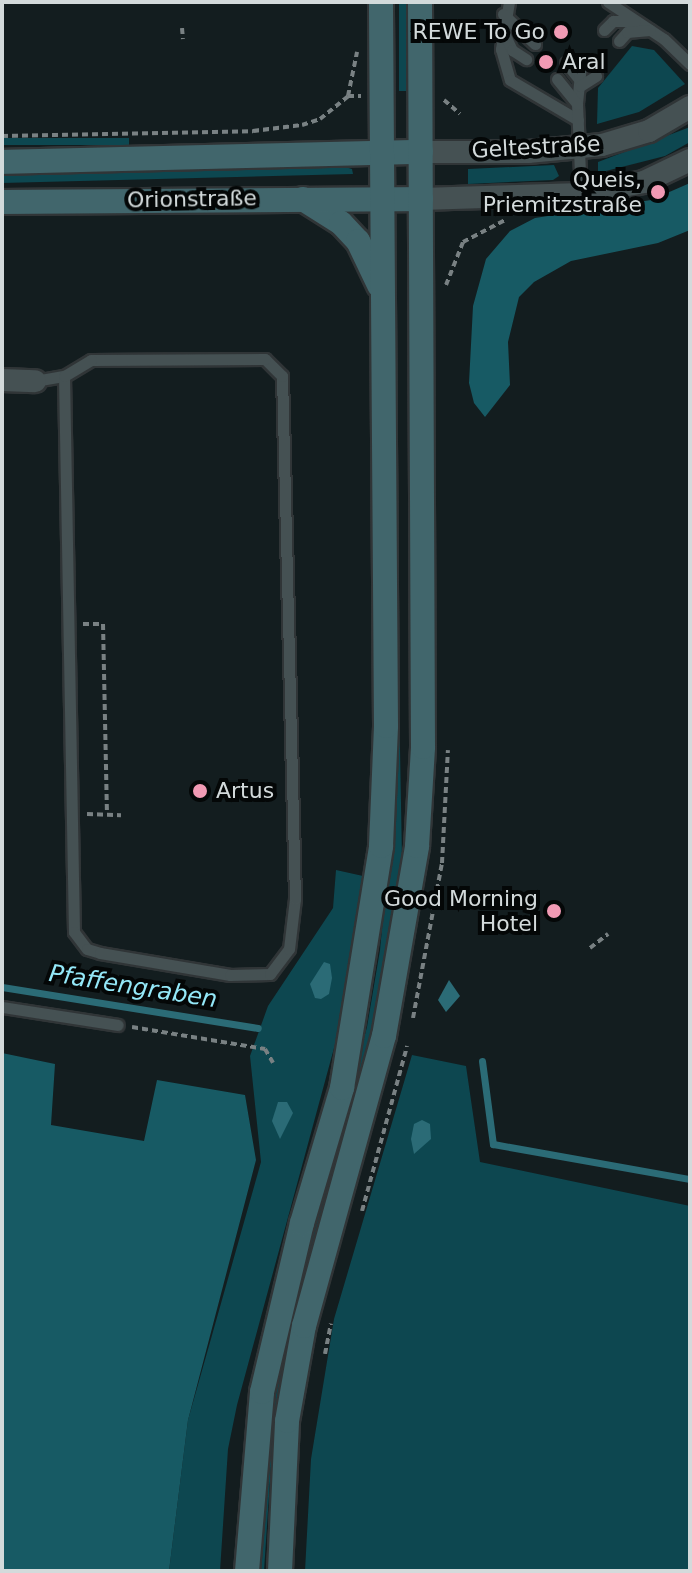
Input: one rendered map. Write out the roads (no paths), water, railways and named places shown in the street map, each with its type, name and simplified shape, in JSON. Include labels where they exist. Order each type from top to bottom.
[{"type":"main road","points":[[247,1571],[262,1392],[302,1223],[342,1088],[381,846],[386,726],[381,2]]},
{"type":"main road","points":[[280,1571],[287,1421],[304,1326],[384,1036],[417,846],[423,747],[420,2]]},
{"type":"main road","name":"Orionstraße","points":[[2,162],[421,152]]},
{"type":"main road","points":[[297,197],[320,207],[358,241],[384,299]]},
{"type":"main road","name":"Orionstraße","points":[[2,202],[297,197],[421,199]]},
{"type":"street","name":"Geltestraße","points":[[421,152],[580,149],[649,131],[690,107]]},
{"type":"street","name":"Geltestraße","points":[[421,199],[581,194],[644,182],[690,160]]},
{"type":"street","points":[[2,380],[35,381]]},
{"type":"lane","points":[[509,2],[503,14],[502,29],[503,66],[510,80],[578,120]]},
{"type":"lane","points":[[608,2],[652,30],[690,64]]},
{"type":"lane","points":[[503,14],[535,44]]},
{"type":"lane","points":[[604,30],[624,19],[638,21]]},
{"type":"lane","points":[[502,29],[512,50],[526,59]]},
{"type":"lane","points":[[619,41],[627,32],[652,30]]},
{"type":"lane","points":[[566,63],[580,86]]},
{"type":"lane","points":[[581,65],[577,104],[581,194]]},
{"type":"lane","points":[[580,86],[596,76]]},
{"type":"lane","points":[[557,79],[577,104]]},
{"type":"lane","points":[[35,381],[64,376],[91,360],[273,361],[282,376],[295,899],[285,960],[270,974],[230,975],[87,949],[74,932],[64,376]]},
{"type":"lane","points":[[2,1007],[118,1025]]},
{"type":"waterway","name":"Pfaffengraben","points":[[2,987],[258,1028]]},
{"type":"waterway","name":"Pfaffengraben","points":[[482,1061],[493,1144],[690,1179]]},
{"type":"place","name":"REWE To Go","points":[[561,32]]},
{"type":"place","name":"Aral","points":[[546,62]]},
{"type":"place","name":"Queis, Priemitzstraße","points":[[658,192]]},
{"type":"place","name":"Artus","points":[[200,791]]},
{"type":"place","name":"Good Morning Hotel","points":[[554,911]]}]
